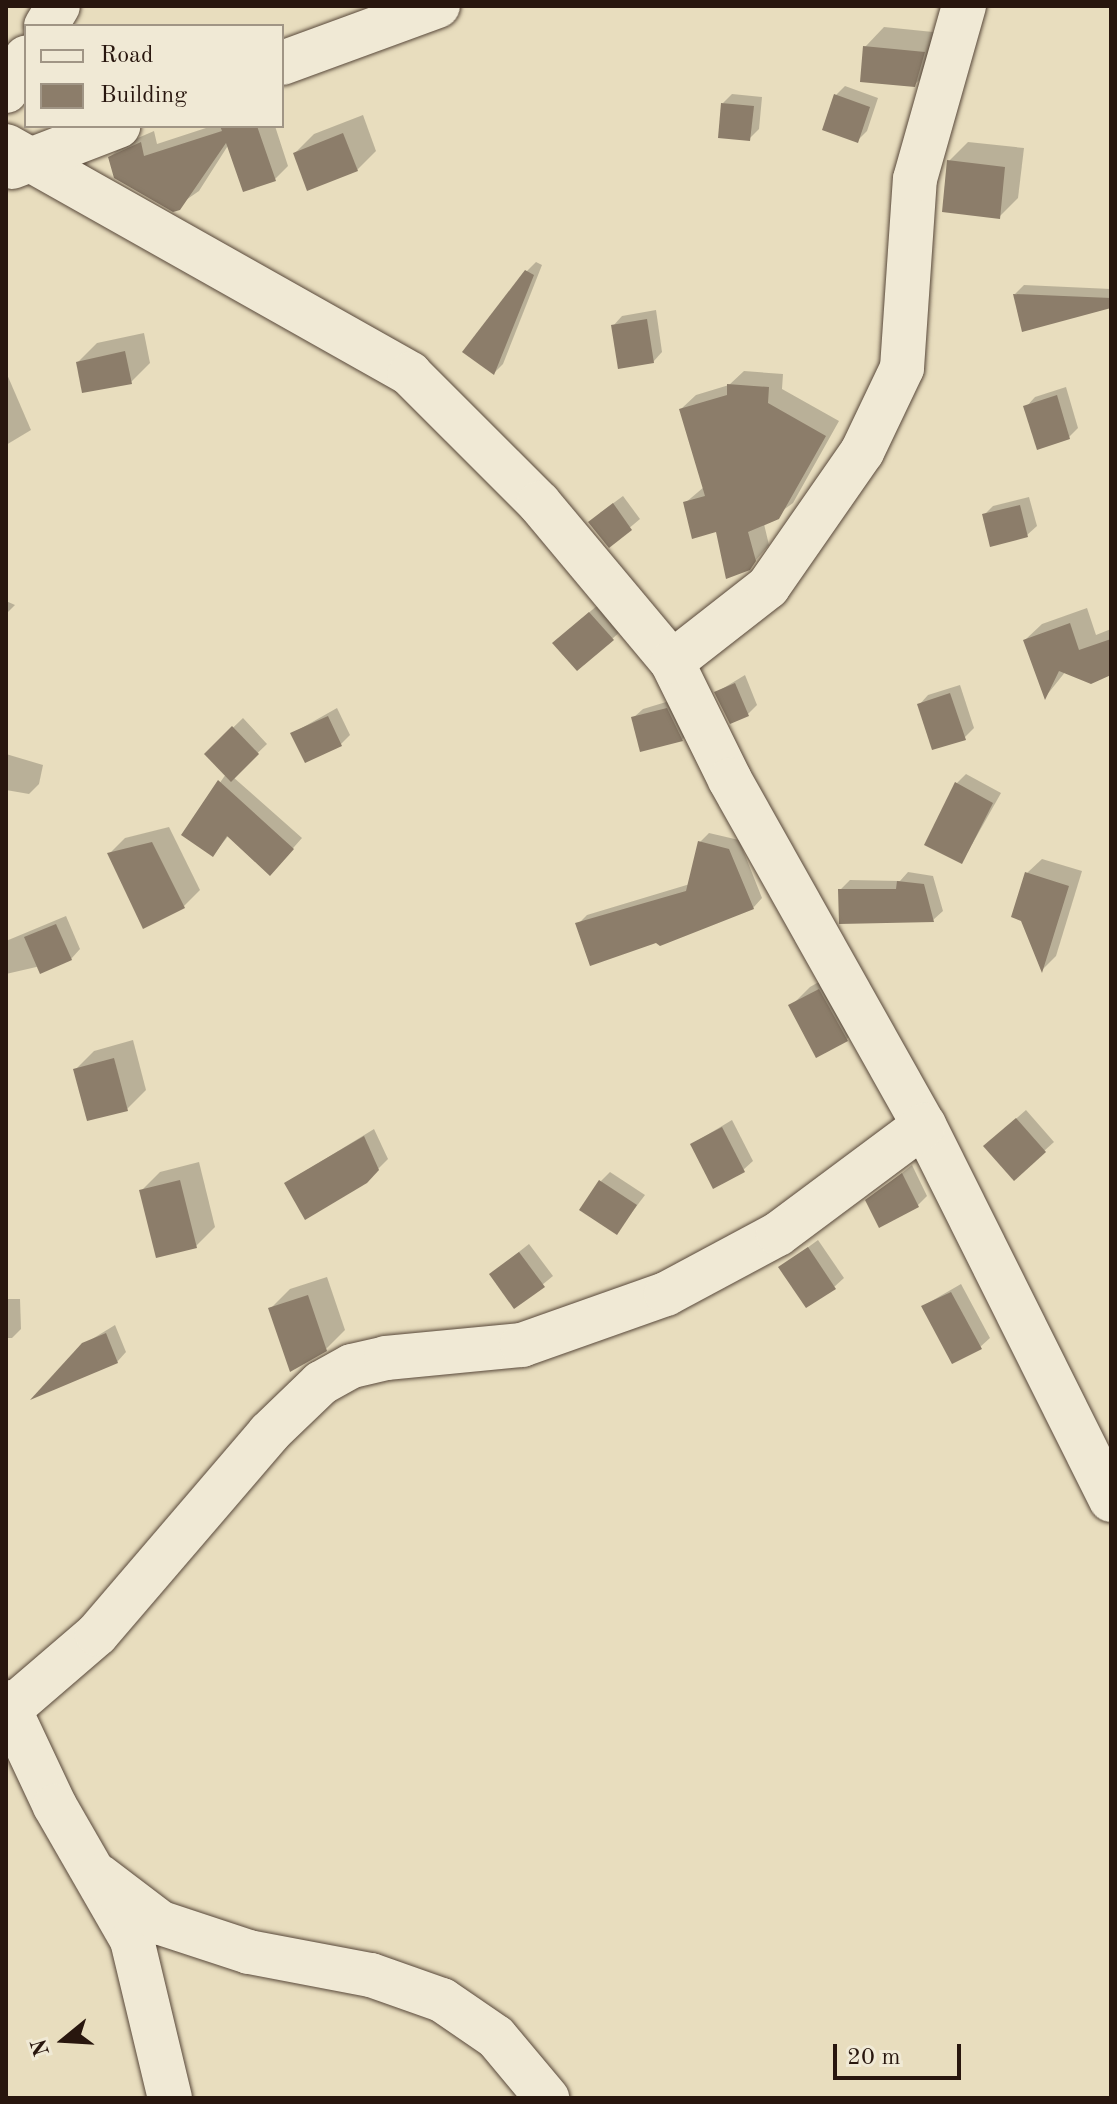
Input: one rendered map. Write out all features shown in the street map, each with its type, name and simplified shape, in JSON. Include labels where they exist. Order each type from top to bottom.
[{"type":"street","points":[[47,24],[58,6]]},
{"type":"street","points":[[284,62],[438,6]]},
{"type":"street","points":[[672,662],[768,587],[862,452],[902,368],[915,179],[964,6]]},
{"type":"street","points":[[6,91],[24,61]]},
{"type":"street","points":[[15,159],[112,128]]},
{"type":"street","points":[[15,159],[410,374],[539,503],[672,662],[730,780],[924,1125],[1111,1500]]},
{"type":"street","points":[[170,2098],[132,1940],[99,1876],[55,1806],[8,1705],[97,1634],[269,1433],[321,1383],[352,1366],[386,1358],[522,1345],[666,1294],[778,1234],[924,1125]]},
{"type":"street","points":[[99,1876],[161,1923],[249,1952],[371,1975],[442,2000],[496,2037],[547,2098]]},
{"type":"building","points":[[863,46],[925,52],[915,87],[860,82]]},
{"type":"building","points":[[834,94],[870,107],[858,143],[822,130]]},
{"type":"building","points":[[721,103],[754,106],[750,141],[718,138]]},
{"type":"building","points":[[221,128],[258,128],[276,181],[243,192],[226,143],[180,210],[173,212],[114,178],[108,157],[141,142],[144,156],[222,131]]},
{"type":"building","points":[[343,133],[358,171],[307,191],[293,153]]},
{"type":"building","points":[[947,160],[1005,167],[1000,219],[942,212]]},
{"type":"building","points":[[525,270],[534,275],[494,375],[462,352]]},
{"type":"building","points":[[1013,294],[1111,298],[1111,308],[1022,332]]},
{"type":"building","points":[[647,319],[654,363],[618,369],[611,325]]},
{"type":"building","points":[[125,351],[132,384],[82,393],[76,362]]},
{"type":"building","points":[[727,384],[769,387],[768,403],[826,436],[779,519],[748,532],[756,561],[750,570],[726,579],[716,532],[692,539],[683,502],[705,496],[679,409],[727,395]]},
{"type":"building","points":[[1057,395],[1070,439],[1037,450],[1023,406]]},
{"type":"building","points":[[613,503],[632,530],[609,548],[588,522]]},
{"type":"building","points":[[1020,505],[1028,537],[990,547],[982,514]]},
{"type":"building","points":[[589,612],[614,640],[577,671],[552,643]]},
{"type":"building","points":[[1070,623],[1079,650],[1111,639],[1111,675],[1091,684],[1059,671],[1045,700],[1023,640]]},
{"type":"building","points":[[735,683],[749,716],[730,724],[714,692]]},
{"type":"building","points":[[950,693],[966,740],[932,750],[917,704]]},
{"type":"building","points":[[667,708],[683,741],[640,752],[631,717]]},
{"type":"building","points":[[328,716],[342,746],[305,763],[290,733]]},
{"type":"building","points":[[232,726],[259,754],[231,782],[204,754]]},
{"type":"building","points":[[218,780],[294,849],[270,876],[227,836],[213,857],[181,835]]},
{"type":"building","points":[[955,782],[993,803],[962,864],[924,845]]},
{"type":"building","points":[[698,841],[729,849],[754,909],[660,946],[656,943],[590,966],[575,923],[686,891]]},
{"type":"building","points":[[152,842],[185,908],[143,929],[107,853]]},
{"type":"building","points":[[1025,872],[1069,886],[1042,973],[1021,921],[1011,917]]},
{"type":"building","points":[[897,881],[924,884],[934,922],[839,924],[838,889],[896,889]]},
{"type":"building","points":[[56,924],[72,960],[40,974],[24,937]]},
{"type":"building","points":[[819,989],[848,1041],[816,1058],[788,1005]]},
{"type":"building","points":[[114,1058],[128,1111],[87,1121],[73,1069]]},
{"type":"building","points":[[1016,1118],[1046,1152],[1014,1181],[983,1146]]},
{"type":"building","points":[[722,1127],[745,1172],[713,1189],[690,1144]]},
{"type":"building","points":[[364,1136],[379,1170],[367,1183],[305,1220],[284,1183]]},
{"type":"building","points":[[902,1173],[919,1207],[879,1228],[865,1200]]},
{"type":"building","points":[[180,1180],[197,1248],[156,1258],[139,1190]]},
{"type":"building","points":[[599,1180],[637,1205],[617,1235],[579,1210]]},
{"type":"building","points":[[808,1247],[836,1289],[806,1308],[778,1267]]},
{"type":"building","points":[[519,1252],[545,1287],[514,1309],[489,1274]]},
{"type":"building","points":[[951,1292],[982,1349],[952,1364],[921,1306]]},
{"type":"building","points":[[308,1295],[327,1351],[290,1372],[268,1308]]},
{"type":"building","points":[[106,1333],[118,1363],[30,1400],[82,1343]]}]
